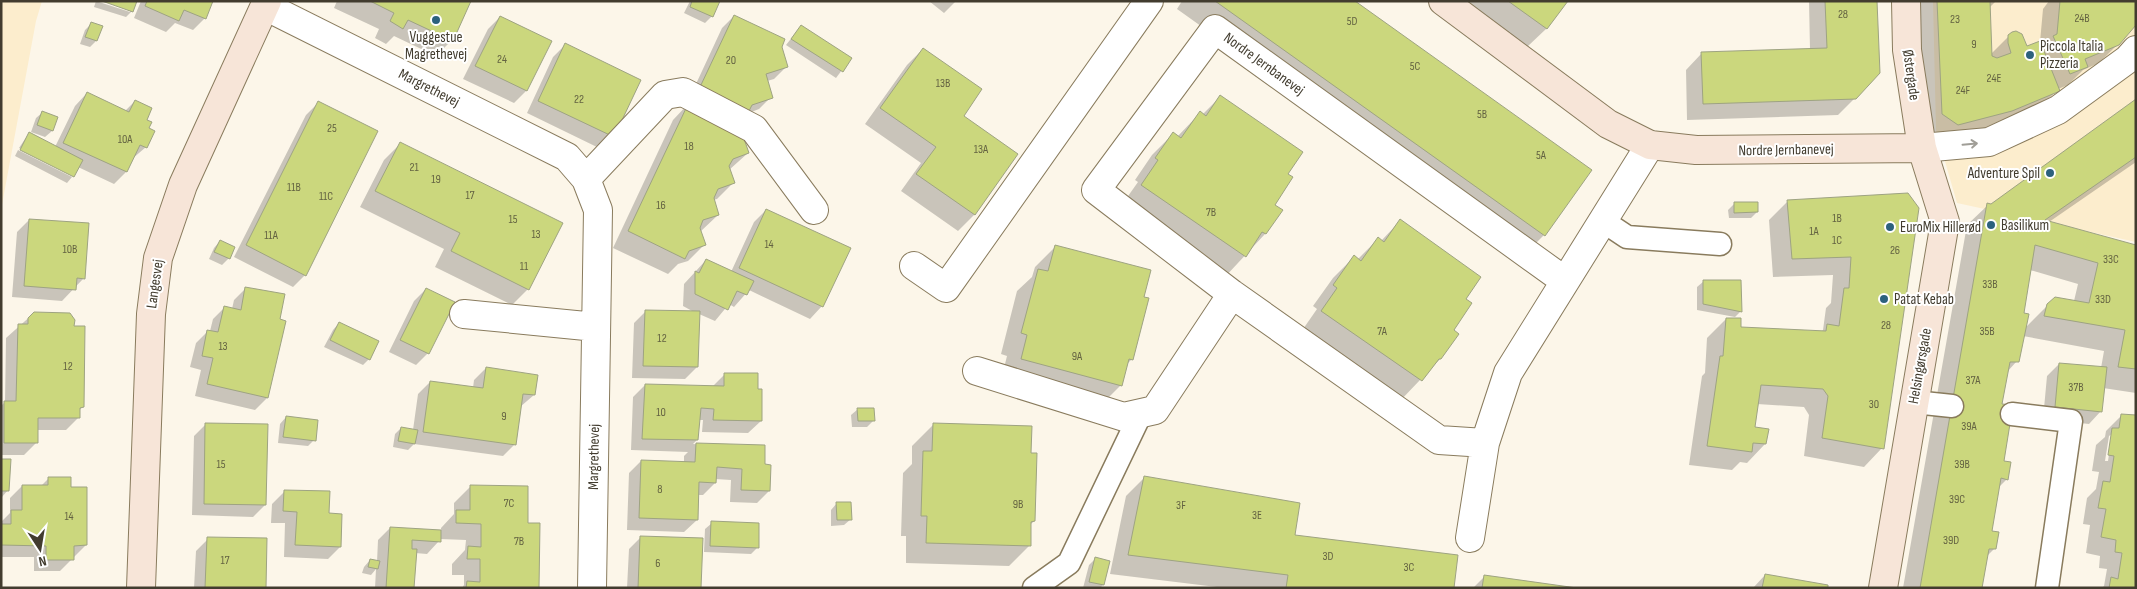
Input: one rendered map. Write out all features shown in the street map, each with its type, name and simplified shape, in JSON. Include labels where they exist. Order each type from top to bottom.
[{"type":"street","points":[[914,266],[946,288],[1149,1]]},
{"type":"street","name":"Nordre Jernbanevej","points":[[1443,1],[1608,124],[1650,145],[1696,150],[1922,148]]},
{"type":"street","name":"Østergade","points":[[1906,1],[1907,50],[1922,148]]},
{"type":"street","name":"Margrethevej","points":[[266,4],[566,158],[586,179],[598,210],[592,588]]},
{"type":"street","name":"Langesvej","points":[[141,588],[151,314],[158,258],[183,185],[266,4]]},
{"type":"street","name":"Nordre Jernbanevej","points":[[1485,442],[1439,440],[1232,294],[1096,190],[1216,29],[1565,281]]},
{"type":"street","points":[[1922,148],[1989,142],[2058,110],[2128,59],[2136,50]]},
{"type":"street","points":[[586,179],[665,95],[683,92],[754,129],[814,210]]},
{"type":"street","points":[[1470,538],[1485,442],[1508,374],[1650,145]]},
{"type":"street","name":"Helsingørsgade","points":[[1883,588],[1945,222],[1922,148]]},
{"type":"street","points":[[977,371],[1124,418],[1155,410],[1232,294]]},
{"type":"street","points":[[464,314],[596,327]]},
{"type":"lane","points":[[1603,221],[1627,237],[1720,244]]},
{"type":"lane","points":[[1914,402],[1952,406]]},
{"type":"lane","points":[[1034,588],[1069,563],[1141,413]]},
{"type":"lane","points":[[2012,414],[2071,421],[2047,588]]},
{"type":"shaded area","points":[[1,1],[42,1],[36,21],[1,210]]},
{"type":"shaded area","points":[[1933,1],[2136,1],[2136,242],[1957,203],[1936,130]]},
{"type":"building","points":[[102,1],[137,1],[133,12]]},
{"type":"building","points":[[147,1],[213,1],[206,19],[184,10],[179,21],[145,6]]},
{"type":"building","name":"Vuggestue Magrethevej","points":[[370,1],[471,1],[453,41],[408,20],[403,29],[390,21],[394,13]]},
{"type":"building","points":[[692,1],[720,1],[713,17],[690,7]]},
{"type":"building","points":[[1215,1],[1355,1],[1592,170],[1545,236]]},
{"type":"building","points":[[1508,1],[1568,1],[1547,29]]},
{"type":"building","points":[[1825,1],[1877,1],[1880,73],[1856,99],[1703,104],[1701,52],[1827,48]]},
{"type":"building","points":[[1937,1],[1990,1],[1992,56],[1997,58],[2011,53],[2008,35],[2012,32],[2016,31],[2022,34],[2027,46],[2040,41],[2060,91],[2012,111],[1958,125],[1942,114]]},
{"type":"building","points":[[2060,1],[2136,1],[2136,25],[2119,45],[2085,59],[2088,67],[2070,74],[2053,36],[2057,34]]},
{"type":"building","points":[[734,15],[785,39],[782,47],[788,67],[766,74],[773,98],[752,105],[749,111],[700,87]]},
{"type":"building","points":[[500,16],[552,41],[527,91],[475,66]]},
{"type":"building","points":[[91,22],[103,26],[97,41],[85,37]]},
{"type":"building","points":[[801,25],[852,58],[843,72],[791,39]]},
{"type":"building","points":[[565,43],[641,80],[614,137],[538,101]]},
{"type":"building","points":[[923,48],[982,89],[964,116],[1018,154],[975,215],[916,174],[936,147],[880,108]]},
{"type":"building","points":[[87,92],[129,112],[135,100],[152,108],[147,120],[152,122],[149,128],[155,131],[147,148],[140,145],[127,172],[63,143]]},
{"type":"building","points":[[1220,95],[1303,152],[1288,174],[1293,177],[1275,205],[1283,210],[1266,234],[1262,232],[1246,257],[1141,185],[1158,160],[1155,158],[1173,132],[1181,138],[1200,111],[1206,116]]},
{"type":"building","points":[[2136,99],[2136,157],[2045,220],[2136,245],[2136,369],[2118,367],[2125,330],[2044,316],[2047,304],[2055,297],[2089,303],[2098,263],[2035,245],[2024,313],[2029,314],[2019,362],[2010,362],[2002,404],[2013,405],[2004,461],[2011,462],[2008,480],[2001,478],[1992,531],[1999,532],[1996,549],[1989,549],[1982,588],[1920,588],[1987,203],[1991,204]]},
{"type":"building","points":[[318,101],[378,131],[306,276],[246,245]]},
{"type":"building","points":[[689,102],[743,136],[749,153],[733,159],[729,166],[735,183],[718,189],[714,198],[719,215],[703,220],[700,228],[706,245],[689,251],[685,259],[628,231]]},
{"type":"building","points":[[42,111],[58,117],[53,131],[37,125]]},
{"type":"building","points":[[29,132],[83,160],[74,177],[20,150]]},
{"type":"building","points":[[400,142],[563,223],[529,290],[451,251],[460,233],[375,191]]},
{"type":"building","points":[[1908,193],[1919,208],[1884,449],[1822,438],[1828,396],[1823,389],[1761,385],[1755,427],[1769,429],[1766,444],[1753,443],[1752,452],[1707,446],[1720,356],[1723,356],[1726,318],[1741,318],[1741,327],[1826,331],[1827,324],[1839,326],[1844,288],[1849,288],[1851,257],[1792,259],[1787,200]]},
{"type":"building","points":[[1734,202],[1758,202],[1758,212],[1734,213]]},
{"type":"building","points":[[766,209],[851,248],[823,307],[739,268]]},
{"type":"building","points":[[29,219],[89,223],[85,279],[77,278],[76,290],[24,286]]},
{"type":"building","points":[[1400,219],[1481,277],[1466,299],[1472,303],[1454,330],[1459,334],[1422,381],[1321,311],[1337,288],[1333,285],[1354,255],[1361,261],[1378,237],[1384,242]]},
{"type":"building","points":[[220,240],[235,247],[230,259],[214,252]]},
{"type":"building","points":[[1055,245],[1151,270],[1144,297],[1149,298],[1133,360],[1129,359],[1122,386],[1021,359],[1027,335],[1021,333],[1038,269],[1048,271]]},
{"type":"building","points":[[706,259],[754,281],[747,295],[737,291],[728,310],[695,294],[695,271],[699,273]]},
{"type":"building","points":[[1703,280],[1741,280],[1742,312],[1703,304]]},
{"type":"building","points":[[245,287],[285,294],[280,319],[286,321],[268,398],[207,384],[213,358],[202,356],[207,330],[218,332],[224,306],[241,310]]},
{"type":"building","points":[[426,288],[455,302],[429,354],[400,340]]},
{"type":"building","points":[[645,310],[700,311],[698,367],[643,366]]},
{"type":"building","points":[[34,312],[70,313],[75,320],[74,326],[85,326],[84,407],[80,408],[80,418],[38,418],[38,443],[4,443],[4,401],[16,401],[18,324],[28,324],[28,318]]},
{"type":"building","points":[[339,322],[379,341],[370,360],[330,340]]},
{"type":"building","points":[[2059,363],[2107,367],[2102,412],[2055,407]]},
{"type":"building","points":[[486,367],[538,375],[535,395],[523,394],[516,445],[423,432],[430,381],[483,388]]},
{"type":"building","points":[[724,373],[758,373],[758,389],[762,389],[762,421],[713,420],[714,409],[701,408],[698,440],[642,439],[645,384],[724,386]]},
{"type":"building","points":[[857,408],[874,408],[875,421],[858,421]]},
{"type":"building","points":[[2121,414],[2136,415],[2136,588],[2109,588],[2111,577],[2118,579],[2122,553],[2115,552],[2116,540],[2101,537],[2106,509],[2098,508],[2103,481],[2110,482],[2114,456],[2108,455],[2112,428],[2119,428]]},
{"type":"building","points":[[286,416],[318,420],[316,441],[283,437]]},
{"type":"building","points":[[205,423],[268,424],[266,505],[204,504]]},
{"type":"building","points":[[933,423],[1032,426],[1031,453],[1037,453],[1035,521],[1031,522],[1031,546],[926,543],[927,516],[921,516],[923,451],[932,451]]},
{"type":"building","points":[[401,427],[418,430],[415,444],[398,441]]},
{"type":"building","points":[[696,443],[765,445],[765,464],[771,465],[770,491],[741,490],[742,469],[717,467],[716,483],[699,482],[698,520],[639,518],[641,460],[695,462]]},
{"type":"building","points":[[1,459],[11,459],[9,491],[1,491]]},
{"type":"building","points":[[1144,476],[1300,503],[1295,535],[1458,555],[1454,588],[1286,588],[1288,575],[1128,555]]},
{"type":"building","points":[[48,477],[71,477],[71,487],[87,487],[87,545],[74,546],[74,560],[46,560],[46,546],[1,545],[1,524],[11,524],[11,510],[22,510],[22,485],[48,485]]},
{"type":"building","points":[[470,485],[528,486],[528,523],[540,523],[539,588],[466,588],[467,581],[480,582],[480,559],[467,559],[468,546],[481,547],[481,524],[456,523],[456,510],[470,510]]},
{"type":"building","points":[[284,490],[330,491],[329,513],[342,514],[341,547],[295,545],[297,512],[283,511]]},
{"type":"building","points":[[836,502],[851,502],[852,520],[837,520]]},
{"type":"building","points":[[711,521],[759,523],[759,548],[710,546]]},
{"type":"building","points":[[390,527],[441,530],[441,542],[412,540],[412,549],[417,549],[414,588],[386,588]]},
{"type":"building","points":[[640,536],[703,538],[701,588],[638,588]]},
{"type":"building","points":[[207,537],[267,538],[266,588],[205,588]]},
{"type":"building","points":[[1095,557],[1110,561],[1104,585],[1089,582]]},
{"type":"building","points":[[370,559],[380,561],[378,569],[368,567]]},
{"type":"building","points":[[1765,574],[1828,585],[1828,588],[1762,588]]},
{"type":"building","points":[[1484,575],[1577,588],[1482,588]]},
{"type":"place","name":"Vuggestue Magrethevej","points":[[436,20]]},
{"type":"place","name":"Piccola Italia Pizzeria","points":[[2030,55]]},
{"type":"place","name":"Adventure Spil","points":[[2050,173]]},
{"type":"place","name":"Basilikum","points":[[1991,225]]},
{"type":"place","name":"EuroMix Hillerød","points":[[1890,227]]},
{"type":"place","name":"Patat Kebab","points":[[1884,299]]}]
